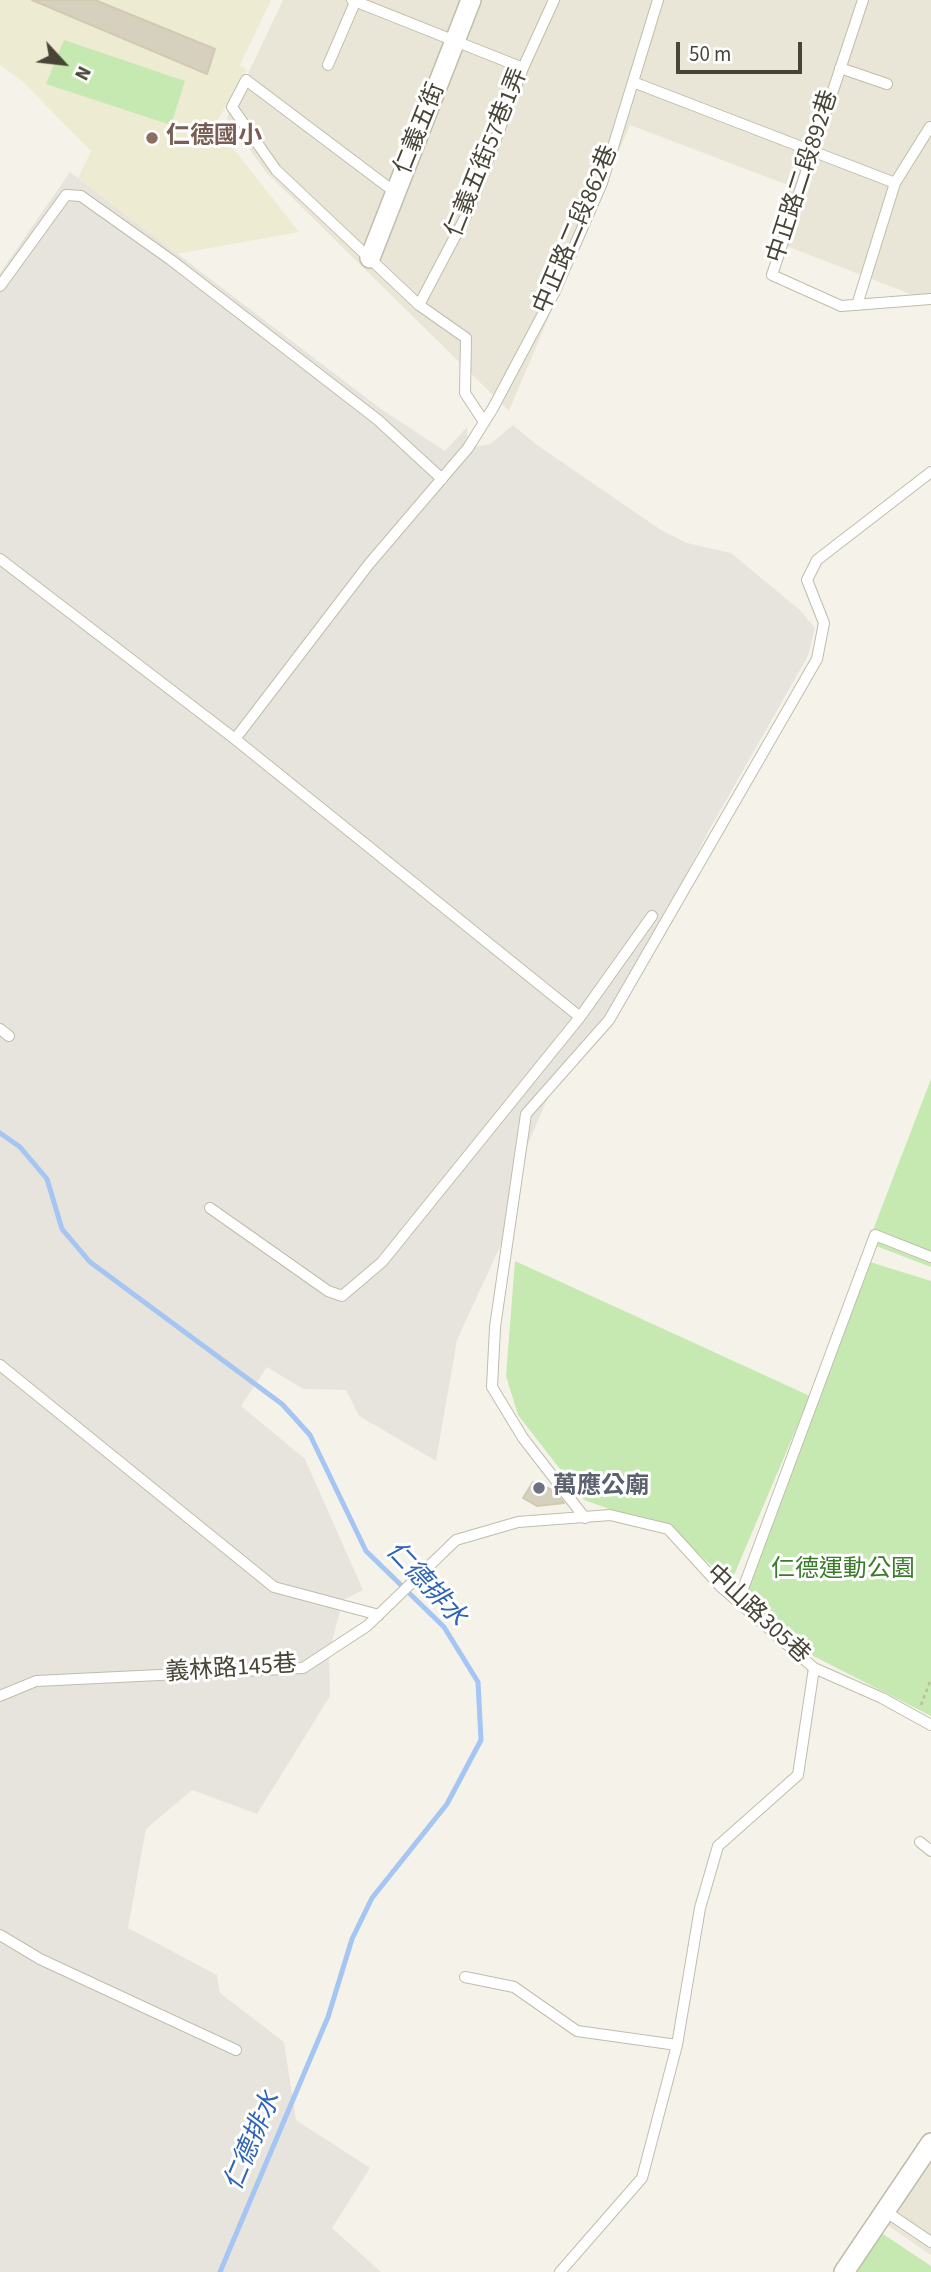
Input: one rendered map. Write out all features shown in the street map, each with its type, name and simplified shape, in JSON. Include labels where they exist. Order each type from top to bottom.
[{"type":"street","name":"仁義五街","points":[[370,258],[471,0]]},
{"type":"street","points":[[844,2272],[931,2143]]},
{"type":"lane","points":[[328,65],[355,0],[523,68]]},
{"type":"lane","name":"仁義五街57巷1弄","points":[[419,304],[468,212],[523,68],[554,0]]},
{"type":"lane","name":"中正路二段862巷","points":[[235,739],[369,565],[468,448],[484,422],[554,293],[602,183],[658,0]]},
{"type":"lane","name":"中正路二段892巷","points":[[857,305],[841,306],[772,275],[863,0]]},
{"type":"lane","points":[[840,68],[887,84]]},
{"type":"lane","points":[[396,193],[246,80],[232,107],[276,170],[419,304],[467,338],[464,393],[484,422]]},
{"type":"lane","points":[[633,82],[895,183]]},
{"type":"lane","points":[[930,127],[895,183],[857,305],[931,299]]},
{"type":"lane","points":[[0,286],[66,195],[80,196],[171,260],[378,420],[442,480]]},
{"type":"lane","points":[[586,1518],[523,1438],[492,1387],[495,1327],[526,1114],[609,1020],[817,659],[824,623],[807,580],[817,560],[931,472]]},
{"type":"lane","points":[[0,559],[235,739],[580,1017]]},
{"type":"lane","points":[[210,1208],[328,1291],[342,1296],[382,1262],[580,1017],[652,916]]},
{"type":"lane","points":[[738,1602],[876,1235],[931,1257]]},
{"type":"lane","points":[[0,1365],[274,1587],[379,1615]]},
{"type":"lane","name":"中山路305巷","points":[[586,1518],[610,1515],[668,1529],[738,1602],[814,1668],[882,1698],[931,1725]]},
{"type":"lane","name":"義林路145巷","points":[[0,1696],[36,1681],[303,1668],[379,1615],[413,1585],[456,1540],[518,1522],[586,1518]]},
{"type":"lane","points":[[560,2272],[625,2202],[642,2178],[677,2045],[700,1908],[718,1846],[798,1775],[814,1668]]},
{"type":"lane","points":[[920,1842],[931,1851]]},
{"type":"lane","points":[[0,1935],[40,1959],[236,2050]]},
{"type":"lane","points":[[465,1976],[514,1987],[577,2031],[677,2045]]},
{"type":"lane","points":[[885,2211],[931,2242]]},
{"type":"path","points":[[916,1718],[931,1679]]},
{"type":"shaded area","name":"仁德國小","points":[[0,0],[271,0],[240,65],[247,70],[215,125],[299,232],[177,254],[78,178],[91,151],[21,80],[0,65]]},
{"type":"shaded area","points":[[283,0],[931,0],[931,302],[771,240],[788,185],[630,125],[509,411],[266,172],[227,118]]},
{"type":"shaded area","points":[[70,172],[381,409],[445,451],[467,427],[468,448],[490,444],[513,425],[537,445],[661,530],[687,543],[731,553],[801,611],[815,628],[808,656],[708,832],[650,947],[586,1044],[551,1090],[520,1163],[517,1210],[457,1340],[436,1461],[359,1416],[346,1390],[303,1389],[267,1367],[241,1406],[305,1459],[363,1590],[343,1600],[329,1653],[330,1696],[257,1814],[192,1790],[146,1829],[128,1928],[217,1975],[220,1993],[284,2042],[296,2120],[370,2168],[332,2228],[381,2272],[0,2272],[0,273]]},
{"type":"shaded area","points":[[931,2160],[931,2255],[887,2225]]},
{"type":"green space","points":[[64,40],[185,81],[171,125],[46,84]]},
{"type":"green space","points":[[931,1079],[931,1267],[868,1243]]},
{"type":"green space","points":[[515,1261],[810,1396],[731,1582],[670,1530],[584,1500],[518,1415],[506,1376]]},
{"type":"green space","name":"仁德運動公園","points":[[870,1262],[931,1281],[931,1716],[784,1641],[738,1597]]},
{"type":"green space","points":[[877,2230],[931,2266],[931,2272],[849,2272]]},
{"type":"building","points":[[32,0],[95,0],[215,49],[207,74]]},
{"type":"building","name":"萬應公廟","points":[[533,1482],[555,1491],[564,1503],[537,1506],[523,1498]]},
{"type":"waterway","name":"仁德排水","points":[[0,1133],[20,1147],[47,1179],[62,1229],[90,1262],[282,1404],[310,1435],[366,1551],[444,1627],[478,1682],[481,1740],[447,1804],[372,1898],[352,1939],[328,2017],[220,2272]]},
{"type":"place","name":"仁德國小","points":[[152,138]]},
{"type":"place","name":"萬應公廟","points":[[539,1488]]}]
